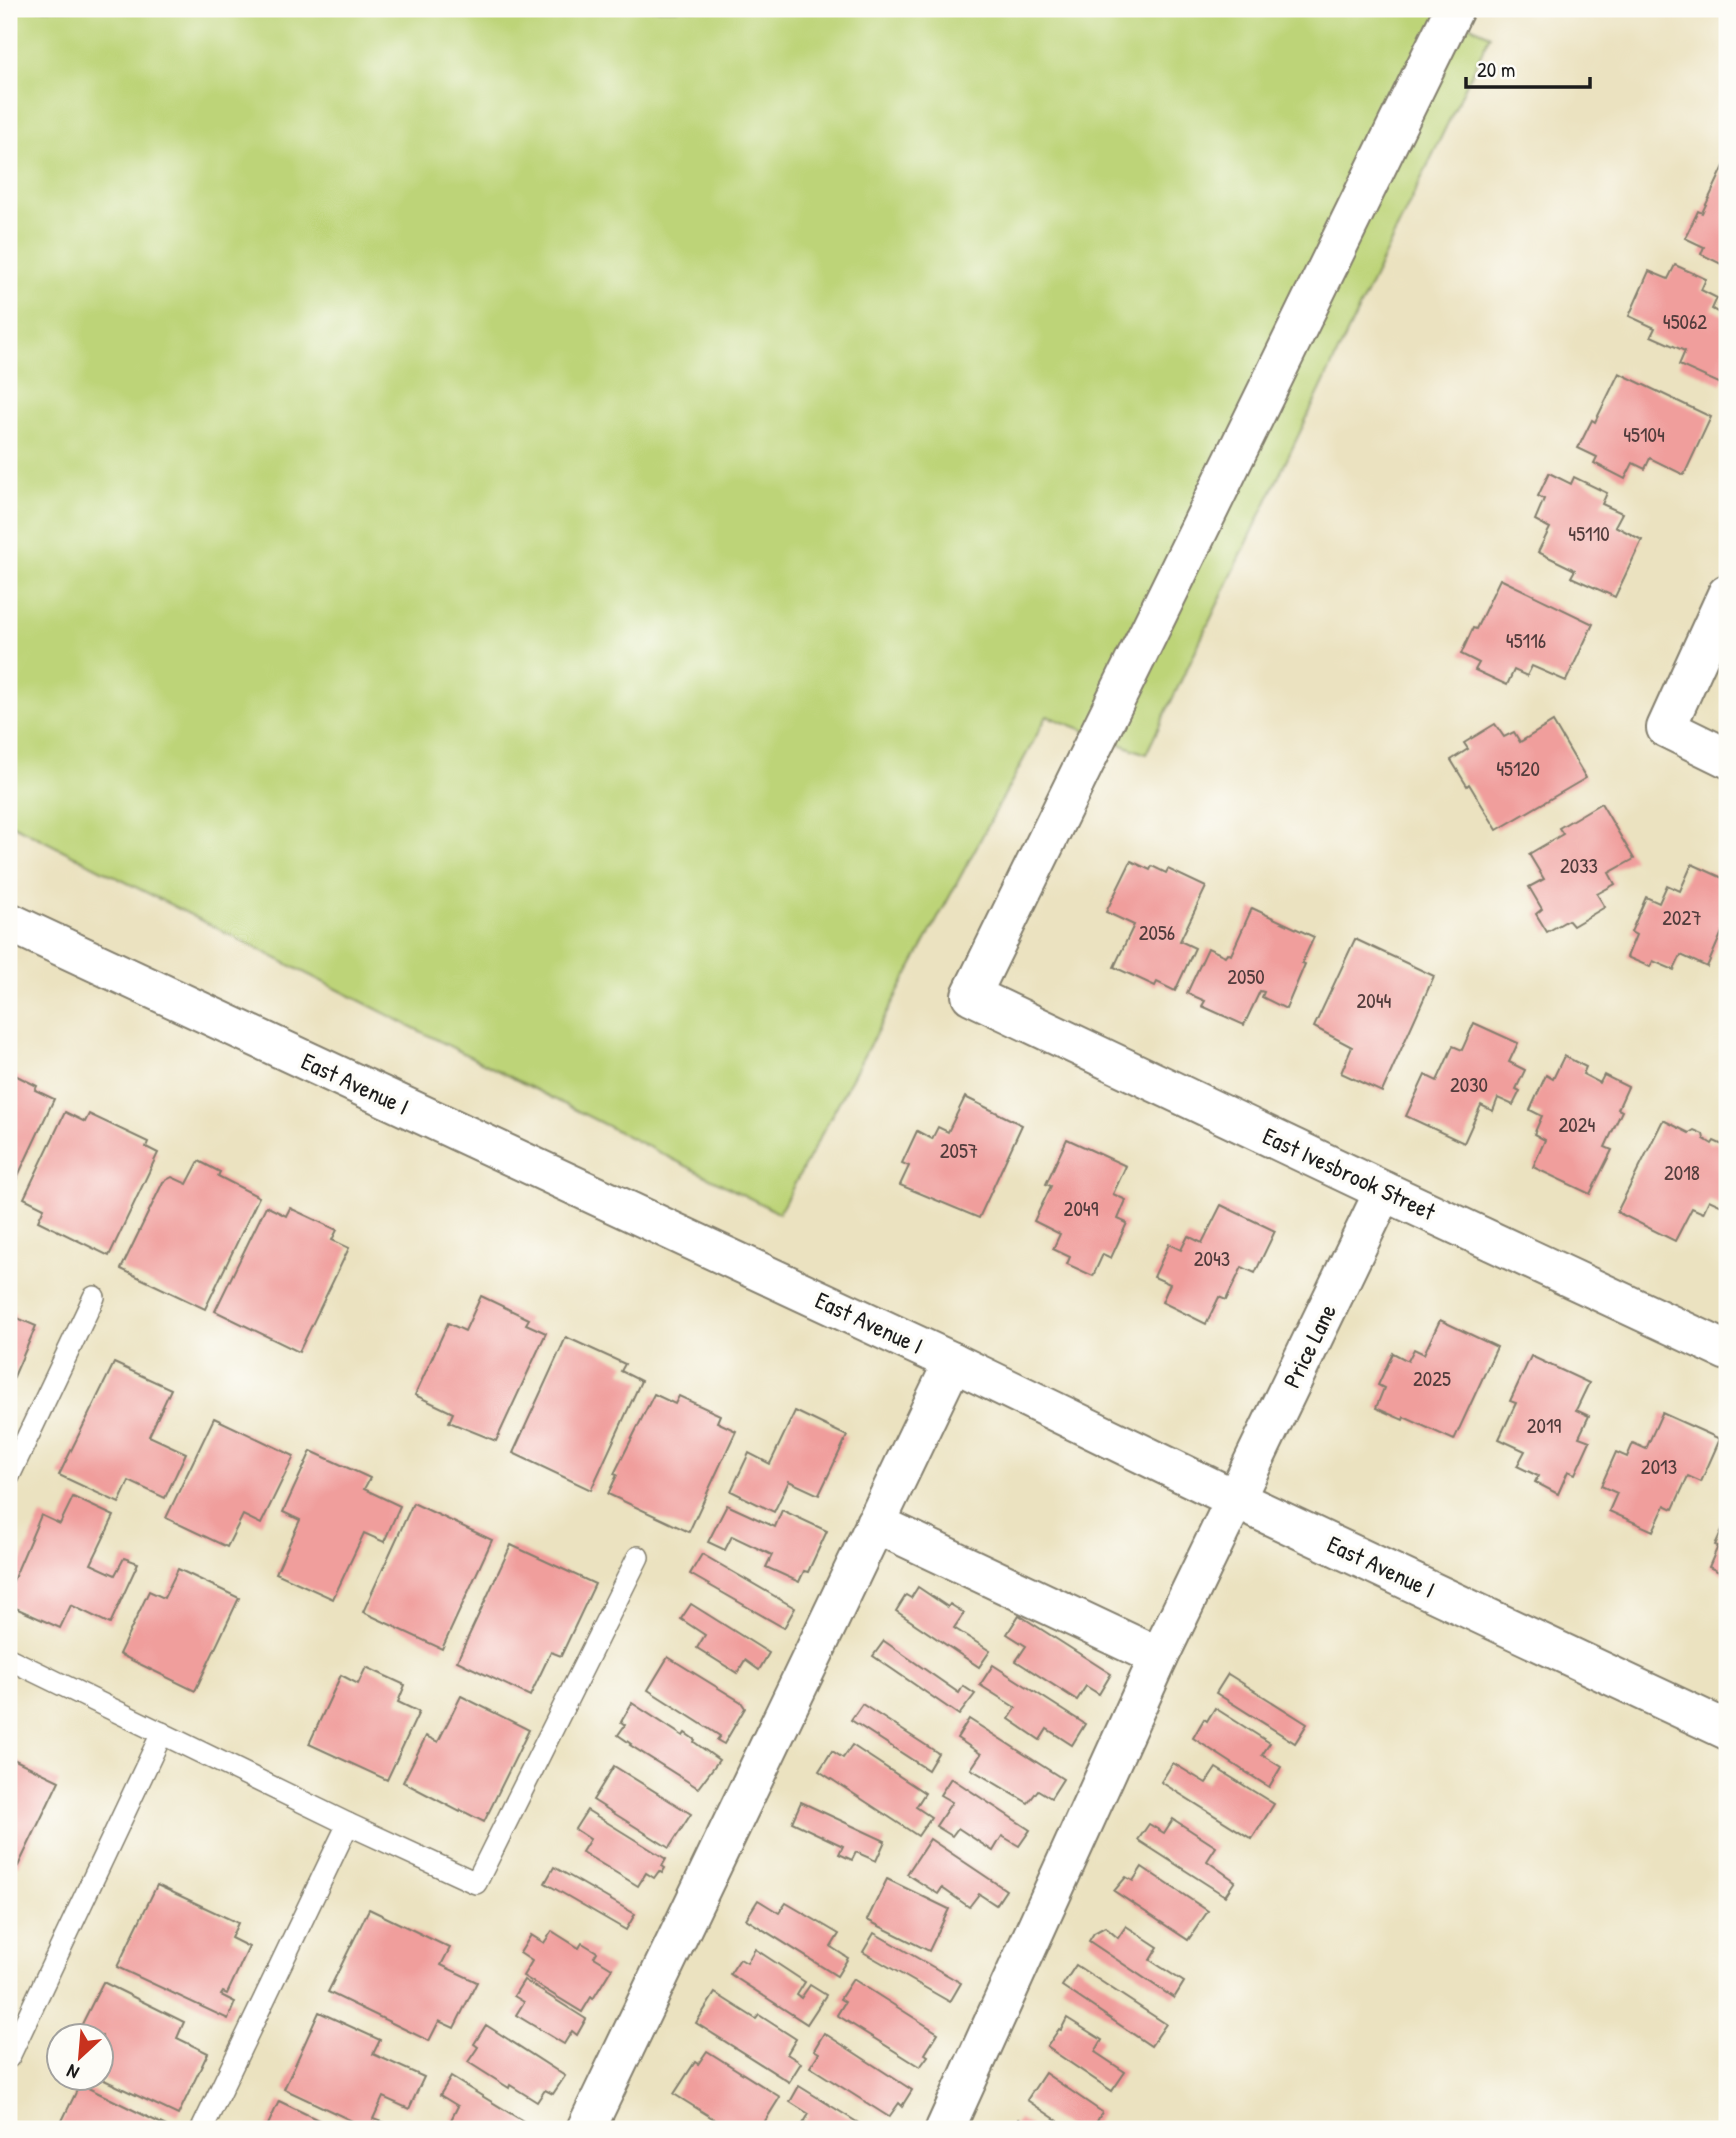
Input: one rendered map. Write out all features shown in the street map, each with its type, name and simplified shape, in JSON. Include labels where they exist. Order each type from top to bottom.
[{"type":"street","name":"East Ivesbrook Street","points":[[1454,9],[971,995],[1727,1351]]},
{"type":"street","points":[[1727,594],[1666,728],[1727,758]]},
{"type":"street","name":"East Avenue I","points":[[9,922],[953,1363],[1237,1500],[1727,1730]]},
{"type":"street","name":"Price Lane","points":[[945,2129],[1159,1657],[1384,1191]]},
{"type":"street","points":[[586,2129],[953,1363]]},
{"type":"street","points":[[875,1523],[1159,1657]]},
{"type":"lane","points":[[9,1476],[94,1297]]},
{"type":"lane","points":[[9,1659],[348,1824],[476,1883],[638,1557]]},
{"type":"lane","points":[[9,2057],[162,1733]]},
{"type":"lane","points":[[202,2129],[348,1824]]},
{"type":"green space","points":[[9,9],[1434,9],[1490,35],[1146,754],[1047,716],[779,1213],[9,823]]},
{"type":"building","points":[[1725,164],[1727,267],[1701,254],[1704,247],[1685,238],[1698,211],[1702,213]]},
{"type":"building","points":[[1675,265],[1706,279],[1701,290],[1717,298],[1712,309],[1727,317],[1727,371],[1721,384],[1679,365],[1685,351],[1651,336],[1655,328],[1629,316],[1649,271],[1668,279]]},
{"type":"building","points":[[1619,373],[1711,417],[1684,475],[1650,458],[1645,469],[1633,463],[1625,479],[1594,463],[1597,457],[1578,448],[1592,420],[1595,422]]},
{"type":"building","points":[[1549,473],[1571,484],[1574,477],[1607,493],[1602,504],[1622,513],[1615,526],[1642,540],[1615,597],[1571,577],[1575,570],[1538,552],[1550,528],[1535,520],[1544,499],[1538,496]]},
{"type":"building","points":[[1500,579],[1593,624],[1566,681],[1532,666],[1527,676],[1514,670],[1507,685],[1475,670],[1479,663],[1461,654]]},
{"type":"building","points":[[1553,722],[1586,778],[1497,830],[1451,760],[1468,749],[1464,743],[1495,724],[1504,737],[1514,732],[1520,742]]},
{"type":"building","points":[[1601,803],[1634,859],[1609,873],[1615,884],[1597,894],[1605,907],[1573,926],[1568,920],[1547,932],[1536,914],[1542,909],[1529,887],[1544,879],[1529,854],[1563,834],[1559,828]]},
{"type":"building","points":[[1131,861],[1150,870],[1152,866],[1166,873],[1168,869],[1206,887],[1180,941],[1195,948],[1175,991],[1157,982],[1155,986],[1114,967],[1134,925],[1106,912]]},
{"type":"building","points":[[1692,864],[1727,880],[1727,934],[1722,932],[1707,967],[1681,955],[1674,970],[1653,961],[1650,967],[1627,957],[1636,935],[1631,932],[1646,897],[1659,903],[1667,885],[1680,891]]},
{"type":"building","points":[[1252,908],[1314,937],[1286,1009],[1262,997],[1264,992],[1260,991],[1244,1025],[1202,1006],[1205,1001],[1187,993],[1208,948],[1225,956],[1227,953],[1231,955]]},
{"type":"building","points":[[1355,939],[1434,976],[1382,1092],[1341,1073],[1352,1047],[1314,1027]]},
{"type":"building","points":[[1474,1023],[1518,1043],[1509,1062],[1525,1070],[1516,1089],[1520,1091],[1513,1105],[1498,1098],[1493,1111],[1481,1105],[1464,1143],[1406,1116],[1425,1075],[1437,1081],[1453,1046],[1462,1050]]},
{"type":"building","points":[[1564,1056],[1586,1067],[1583,1074],[1600,1083],[1604,1075],[1628,1087],[1618,1109],[1622,1111],[1605,1147],[1612,1150],[1590,1194],[1533,1167],[1545,1140],[1534,1134],[1542,1116],[1530,1110],[1546,1075],[1553,1079]]},
{"type":"building","points":[[9,1072],[37,1086],[35,1090],[54,1099],[9,1195]]},
{"type":"building","points":[[965,1097],[1022,1125],[979,1218],[900,1185],[909,1166],[902,1163],[917,1131],[932,1139],[938,1127],[948,1132]]},
{"type":"building","points":[[65,1112],[85,1122],[89,1114],[148,1142],[146,1147],[158,1153],[109,1256],[38,1221],[44,1208],[24,1198]]},
{"type":"building","points":[[1663,1120],[1689,1133],[1694,1130],[1703,1134],[1704,1139],[1712,1144],[1714,1141],[1727,1147],[1727,1199],[1724,1207],[1709,1200],[1703,1213],[1692,1208],[1675,1241],[1617,1212]]},
{"type":"building","points":[[1067,1139],[1126,1166],[1113,1194],[1126,1200],[1118,1219],[1127,1223],[1111,1258],[1103,1254],[1093,1276],[1067,1264],[1070,1257],[1053,1249],[1060,1234],[1034,1221],[1051,1186],[1046,1184]]},
{"type":"building","points":[[199,1161],[220,1172],[218,1176],[259,1197],[205,1309],[121,1269],[163,1182],[172,1177],[187,1184]]},
{"type":"building","points":[[1221,1205],[1275,1231],[1255,1273],[1242,1267],[1226,1300],[1219,1297],[1206,1324],[1162,1302],[1170,1284],[1154,1277],[1169,1244],[1181,1250],[1188,1236],[1202,1243]]},
{"type":"building","points":[[266,1206],[286,1216],[290,1208],[337,1230],[332,1240],[349,1248],[299,1352],[215,1311]]},
{"type":"building","points":[[481,1296],[529,1319],[526,1324],[546,1333],[496,1441],[449,1422],[453,1413],[415,1395],[448,1323],[465,1331]]},
{"type":"building","points":[[9,1311],[16,1314],[15,1317],[36,1326],[9,1388]]},
{"type":"building","points":[[1440,1320],[1497,1347],[1454,1440],[1404,1417],[1403,1420],[1376,1408],[1384,1388],[1378,1385],[1393,1353],[1408,1361],[1414,1349],[1424,1354]]},
{"type":"building","points":[[566,1337],[625,1364],[621,1371],[641,1381],[591,1490],[513,1453]]},
{"type":"building","points":[[1531,1356],[1589,1383],[1576,1410],[1589,1416],[1579,1437],[1590,1441],[1575,1474],[1568,1471],[1558,1494],[1535,1482],[1538,1476],[1517,1466],[1525,1451],[1499,1439],[1516,1403],[1510,1401]]},
{"type":"building","points":[[114,1363],[171,1389],[149,1436],[186,1453],[165,1498],[129,1481],[119,1503],[59,1475]]},
{"type":"building","points":[[654,1394],[675,1404],[679,1396],[720,1415],[717,1422],[736,1431],[689,1532],[608,1494],[617,1475],[614,1474]]},
{"type":"building","points":[[795,1411],[847,1436],[819,1495],[789,1481],[774,1512],[731,1491],[749,1453],[770,1464]]},
{"type":"building","points":[[1662,1413],[1720,1439],[1701,1482],[1688,1476],[1673,1509],[1665,1505],[1653,1531],[1609,1511],[1617,1493],[1601,1486],[1616,1452],[1627,1457],[1633,1443],[1646,1449]]},
{"type":"building","points":[[214,1418],[294,1456],[261,1524],[243,1515],[227,1547],[166,1518]]},
{"type":"building","points":[[311,1451],[370,1478],[364,1489],[400,1506],[384,1542],[364,1533],[333,1599],[276,1573],[300,1520],[283,1512]]},
{"type":"building","points":[[73,1497],[114,1516],[91,1564],[115,1575],[124,1558],[138,1563],[110,1624],[71,1605],[60,1628],[9,1605],[9,1590],[41,1515],[60,1524]]},
{"type":"building","points":[[413,1503],[492,1540],[442,1649],[363,1612]]},
{"type":"building","points":[[727,1505],[775,1527],[782,1510],[827,1531],[808,1572],[804,1571],[799,1582],[766,1567],[772,1555],[732,1536],[725,1550],[708,1542]]},
{"type":"building","points":[[1727,1519],[1727,1576],[1709,1567],[1718,1546],[1715,1545]]},
{"type":"building","points":[[511,1545],[595,1584],[561,1656],[551,1652],[530,1696],[457,1661]]},
{"type":"building","points":[[702,1554],[795,1608],[784,1628],[690,1574]]},
{"type":"building","points":[[178,1569],[239,1598],[195,1691],[119,1654],[149,1591],[164,1598]]},
{"type":"building","points":[[918,1587],[948,1607],[950,1604],[964,1613],[954,1628],[990,1651],[979,1667],[896,1611],[906,1595],[911,1598]]},
{"type":"building","points":[[691,1604],[769,1653],[759,1670],[745,1660],[737,1673],[697,1648],[705,1635],[681,1619]]},
{"type":"building","points":[[1019,1615],[1111,1674],[1099,1694],[1086,1686],[1077,1700],[1016,1661],[1026,1646],[1007,1634]]},
{"type":"building","points":[[884,1641],[959,1693],[963,1686],[975,1694],[959,1715],[873,1656]]},
{"type":"building","points":[[668,1657],[741,1702],[745,1708],[724,1744],[717,1740],[720,1736],[648,1690]]},
{"type":"building","points":[[993,1665],[1085,1724],[1072,1745],[1047,1729],[1040,1740],[1009,1719],[1016,1708],[980,1685]]},
{"type":"building","points":[[366,1667],[405,1685],[398,1702],[419,1712],[387,1780],[309,1744],[341,1675],[358,1684]]},
{"type":"building","points":[[1228,1674],[1307,1724],[1295,1743],[1216,1693]]},
{"type":"building","points":[[461,1696],[529,1730],[484,1822],[403,1782],[426,1736],[438,1742]]},
{"type":"building","points":[[632,1703],[683,1736],[685,1733],[719,1760],[698,1788],[618,1735],[625,1725],[621,1722]]},
{"type":"building","points":[[862,1704],[938,1753],[928,1770],[851,1720]]},
{"type":"building","points":[[1215,1708],[1270,1743],[1262,1755],[1281,1767],[1269,1787],[1193,1738],[1204,1719],[1207,1721]]},
{"type":"building","points":[[969,1719],[1063,1779],[1051,1798],[1038,1790],[1028,1803],[971,1769],[981,1754],[957,1738]]},
{"type":"building","points":[[852,1745],[925,1793],[916,1807],[931,1817],[918,1836],[819,1771],[832,1751],[843,1758]]},
{"type":"building","points":[[9,1757],[59,1781],[18,1866],[9,1861]]},
{"type":"building","points":[[1173,1763],[1206,1783],[1216,1768],[1274,1804],[1252,1839],[1161,1782]]},
{"type":"building","points":[[614,1766],[691,1814],[669,1848],[593,1800]]},
{"type":"building","points":[[951,1778],[1030,1830],[1019,1846],[1002,1836],[993,1851],[958,1828],[952,1836],[936,1826],[952,1802],[940,1795]]},
{"type":"building","points":[[801,1802],[885,1841],[876,1861],[856,1852],[852,1860],[839,1854],[843,1846],[792,1822]]},
{"type":"building","points":[[587,1810],[666,1859],[662,1873],[659,1871],[654,1878],[646,1873],[638,1886],[582,1852],[590,1839],[575,1829]]},
{"type":"building","points":[[1173,1819],[1216,1847],[1207,1861],[1235,1881],[1225,1896],[1138,1840],[1149,1824],[1164,1833]]},
{"type":"building","points":[[930,1839],[1006,1890],[996,1905],[979,1894],[969,1907],[942,1888],[938,1894],[907,1874]]},
{"type":"building","points":[[554,1867],[635,1914],[626,1930],[545,1883]]},
{"type":"building","points":[[1142,1867],[1208,1911],[1188,1940],[1114,1891],[1126,1877],[1133,1881]]},
{"type":"building","points":[[887,1879],[949,1909],[929,1951],[867,1920]]},
{"type":"building","points":[[157,1885],[238,1923],[231,1938],[249,1947],[227,1994],[223,1992],[221,1995],[235,2002],[228,2019],[117,1967]]},
{"type":"building","points":[[758,1900],[779,1913],[786,1903],[839,1934],[831,1947],[848,1958],[837,1976],[746,1919]]},
{"type":"building","points":[[369,1909],[450,1948],[441,1965],[477,1982],[454,2028],[439,2021],[429,2041],[328,1992]]},
{"type":"building","points":[[1126,1926],[1158,1947],[1150,1960],[1184,1982],[1174,1998],[1089,1941],[1094,1933],[1105,1927],[1118,1938]]},
{"type":"building","points":[[552,1931],[579,1948],[582,1943],[597,1952],[594,1957],[612,1968],[582,2012],[523,1976],[532,1961],[520,1953],[531,1935],[544,1943]]},
{"type":"building","points":[[874,1933],[961,1983],[950,2002],[863,1952]]},
{"type":"building","points":[[755,1949],[805,1982],[797,1995],[801,1998],[810,1985],[826,1995],[807,2024],[730,1974],[740,1959],[747,1963]]},
{"type":"building","points":[[1076,1965],[1166,2024],[1151,2046],[1062,1986]]},
{"type":"building","points":[[853,1979],[938,2033],[920,2067],[837,2015],[845,2002],[840,1999]]},
{"type":"building","points":[[524,1980],[586,2019],[577,2035],[572,2031],[564,2044],[516,2015],[524,2002],[514,1996]]},
{"type":"building","points":[[103,1982],[184,2022],[177,2038],[208,2053],[178,2115],[116,2086],[116,2022],[83,2022]]},
{"type":"building","points":[[715,1993],[756,2019],[759,2015],[796,2039],[787,2054],[801,2063],[789,2082],[696,2023]]},
{"type":"building","points":[[319,2012],[380,2040],[373,2054],[424,2077],[409,2109],[383,2097],[373,2119],[402,2129],[369,2129],[284,2089]]},
{"type":"building","points":[[1067,2018],[1102,2040],[1095,2052],[1125,2072],[1112,2091],[1047,2047]]},
{"type":"building","points":[[486,2025],[565,2076],[553,2094],[545,2090],[537,2102],[468,2062],[478,2047],[474,2044]]},
{"type":"building","points":[[824,2033],[912,2090],[902,2106],[899,2103],[889,2117],[810,2067],[819,2053],[814,2050]]},
{"type":"building","points":[[707,2051],[780,2097],[760,2129],[730,2129],[674,2094],[695,2062],[698,2064]]},
{"type":"building","points":[[1045,2073],[1102,2112],[1093,2129],[1070,2129],[1027,2100]]},
{"type":"building","points":[[451,2077],[536,2129],[465,2129],[451,2120],[458,2106],[440,2095]]},
{"type":"building","points":[[799,2086],[868,2129],[801,2127],[809,2114],[790,2102]]},
{"type":"building","points":[[76,2092],[96,2092],[166,2126],[164,2129],[58,2129]]},
{"type":"building","points":[[279,2101],[337,2129],[266,2129]]},
{"type":"building","points":[[1019,2119],[1036,2129],[1012,2129]]}]
